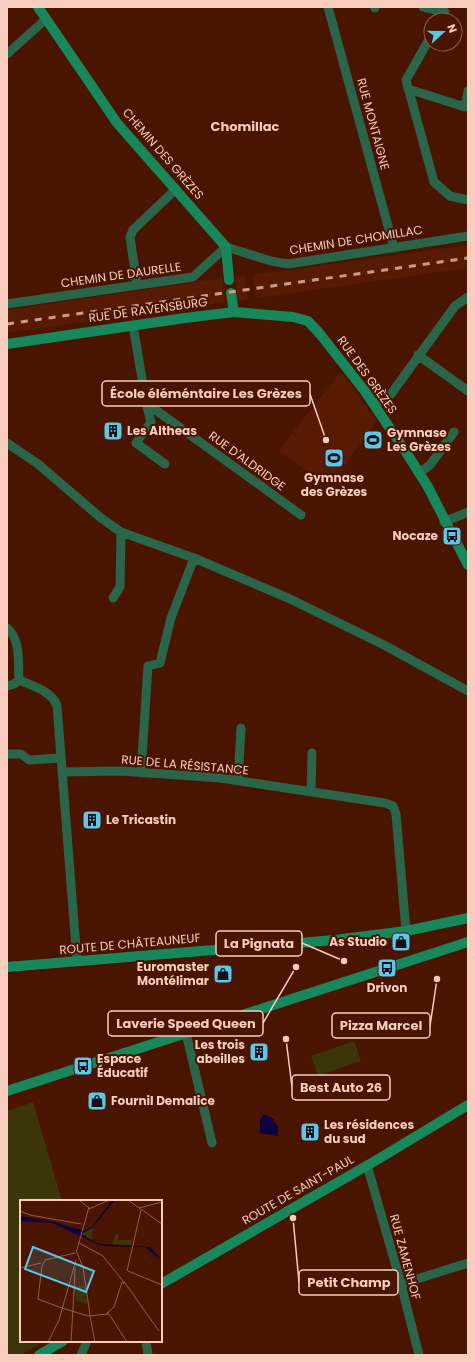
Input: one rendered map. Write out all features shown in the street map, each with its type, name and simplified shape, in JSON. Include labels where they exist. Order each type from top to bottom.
[{"type":"street","name":"CHEMIN DES GRÈZES","points":[[38,7],[116,123],[226,247]]},
{"type":"street","name":"RUE MONTAIGNE","points":[[328,7],[394,248]]},
{"type":"street","points":[[423,7],[440,12]]},
{"type":"street","points":[[7,54],[46,19]]},
{"type":"street","points":[[423,50],[406,80],[434,182],[450,196],[468,200]]},
{"type":"street","points":[[408,89],[464,107],[468,91]]},
{"type":"street","points":[[137,284],[130,237],[133,230],[176,189]]},
{"type":"street","name":"CHEMIN DE CHOMILLAC","points":[[226,247],[271,261],[288,264],[394,248],[400,245],[468,236]]},
{"type":"street","points":[[226,247],[229,280]]},
{"type":"street","name":"CHEMIN DE DAURELLE","points":[[7,304],[193,277],[226,247]]},
{"type":"street","points":[[231,293],[234,312]]},
{"type":"street","points":[[374,405],[390,394],[456,306],[468,297]]},
{"type":"street","name":"RUE DE RAVENSBURG","points":[[7,344],[133,325],[234,312],[293,317]]},
{"type":"street","name":"RUE DES GRÈZES","points":[[293,317],[308,321],[320,334],[374,405],[419,473],[468,565]]},
{"type":"street","points":[[133,325],[146,403],[151,422],[136,443],[165,464]]},
{"type":"street","points":[[418,355],[468,391]]},
{"type":"street","name":"RUE D'ALDRIDGE","points":[[146,403],[301,515]]},
{"type":"street","points":[[419,473],[430,465],[454,432]]},
{"type":"street","points":[[7,442],[34,461],[100,518],[122,532],[194,558],[288,598],[384,645],[468,691]]},
{"type":"street","points":[[444,522],[468,512]]},
{"type":"street","points":[[113,598],[120,586],[122,532]]},
{"type":"street","points":[[141,773],[148,666],[160,663],[171,618],[194,558]]},
{"type":"street","points":[[7,628],[14,634],[18,650],[19,680]]},
{"type":"street","points":[[7,686],[14,684],[19,680]]},
{"type":"street","points":[[19,680],[48,694],[54,699],[58,714],[77,961]]},
{"type":"street","points":[[238,781],[241,728]]},
{"type":"street","points":[[311,792],[312,753]]},
{"type":"street","points":[[7,754],[21,754],[29,760],[61,758]]},
{"type":"street","name":"RUE DE LA RÉSISTANCE","points":[[62,772],[141,773],[220,778],[393,806],[397,821],[406,931]]},
{"type":"street","name":"ROUTE DE CHÂTEAUNEUF","points":[[7,967],[310,942],[406,931],[468,918]]},
{"type":"street","points":[[7,1091],[468,942]]},
{"type":"street","points":[[186,1033],[212,1143]]},
{"type":"street","name":"ROUTE DE SAINT-PAUL","points":[[162,1283],[468,1105]]},
{"type":"street","name":"RUE ZAMENHOF","points":[[367,1165],[401,1284],[419,1355]]},
{"type":"street","points":[[401,1284],[468,1263]]},
{"type":"street","points":[[39,1355],[61,1342]]},
{"type":"street","points":[[81,1355],[87,1342]]},
{"type":"street","points":[[146,1342],[148,1355]]},
{"type":"shaded area","points":[[468,245],[468,268],[256,298],[253,275]]},
{"type":"shaded area","points":[[245,276],[248,299],[238,301],[235,277]]},
{"type":"shaded area","points":[[222,278],[225,302],[7,333],[7,310]]},
{"type":"shaded area","points":[[339,374],[344,375],[376,420],[372,428],[337,477],[328,486],[278,451]]},
{"type":"shaded area","points":[[354,1041],[361,1061],[318,1076],[311,1056]]},
{"type":"shaded area","points":[[33,1102],[62,1200],[20,1200],[20,1342],[43,1342],[21,1355],[7,1355],[7,1111]]},
{"type":"shaded area","points":[[264,1114],[274,1119],[274,1122],[278,1126],[278,1136],[260,1133],[260,1120]]},
{"type":"railway","points":[[7,324],[468,258]]},
{"type":"place","name":"Les Altheas","points":[[113,431]]},
{"type":"place","name":"École éléméntaire Les Grèzes","points":[[326,440]]},
{"type":"place","name":"Gymnase Les Grèzes","points":[[373,440]]},
{"type":"place","name":"Gymnase des Grèzes","points":[[334,458]]},
{"type":"place","name":"Nocaze","points":[[452,536]]},
{"type":"place","name":"Le Tricastin","points":[[92,820]]},
{"type":"place","name":"As Studio","points":[[401,942]]},
{"type":"place","name":"La Pignata","points":[[344,961]]},
{"type":"place","name":"Laverie Speed Queen","points":[[296,967]]},
{"type":"place","name":"Drivon","points":[[387,968]]},
{"type":"place","name":"Euromaster Montélimar","points":[[223,974]]},
{"type":"place","name":"Pizza Marcel","points":[[437,979]]},
{"type":"place","name":"Best Auto 26","points":[[286,1039]]},
{"type":"place","name":"Les trois abeilles","points":[[259,1052]]},
{"type":"place","name":"Espace Éducatif","points":[[83,1066]]},
{"type":"place","name":"Fournil Demalice","points":[[97,1101]]},
{"type":"place","name":"Les résidences du sud","points":[[310,1132]]},
{"type":"place","name":"Petit Champ","points":[[293,1218]]},
{"type":"district","name":"Chomillac","points":[[245,126]]}]
